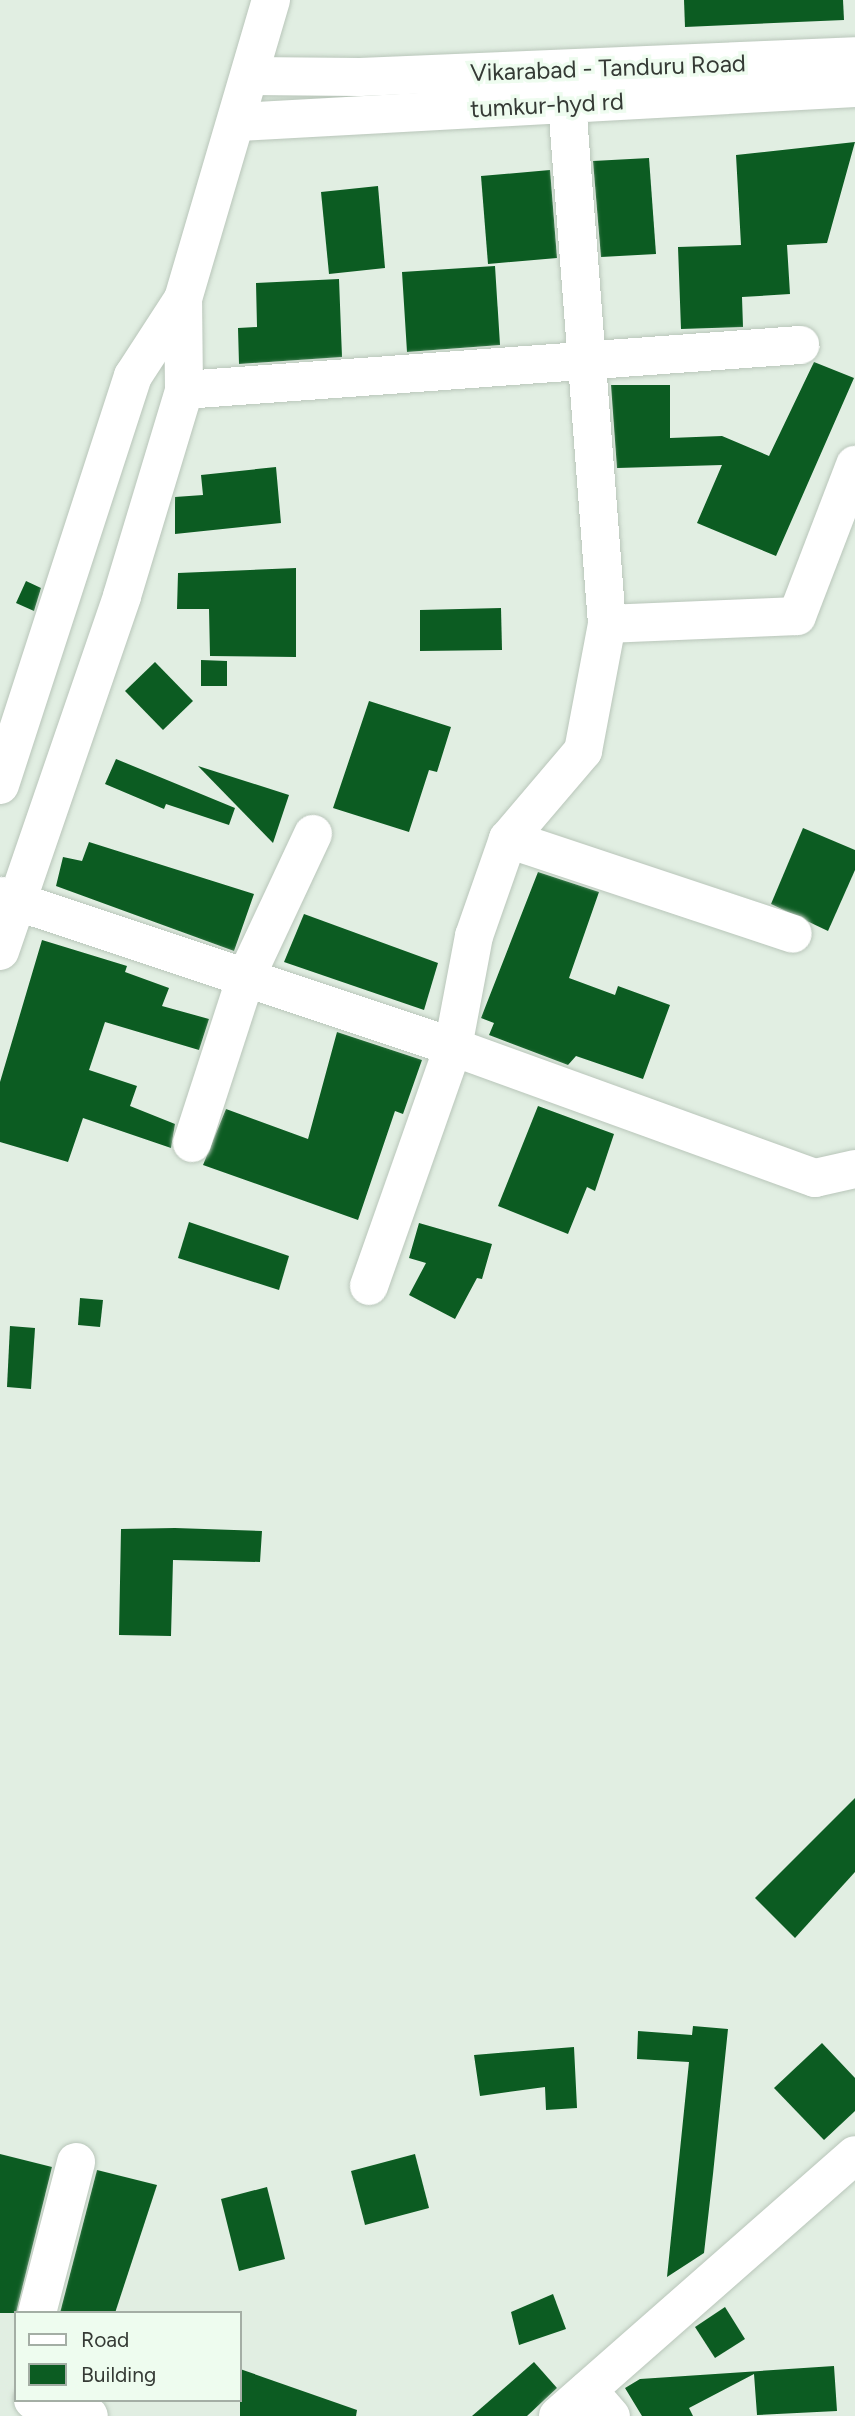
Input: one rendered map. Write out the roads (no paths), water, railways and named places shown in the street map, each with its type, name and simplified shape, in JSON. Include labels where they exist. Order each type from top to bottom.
[{"type":"street","points":[[0,785],[133,376],[183,299],[239,122],[271,0]]},
{"type":"street","name":"Vikarabad - Tanduru Road","points":[[251,76],[360,77],[855,56]]},
{"type":"street","name":"tumkur-hyd rd","points":[[239,122],[855,88]]},
{"type":"street","points":[[369,1286],[453,1047],[474,936],[508,839],[583,751],[607,624],[567,103]]},
{"type":"street","points":[[0,951],[10,898],[184,390],[183,299]]},
{"type":"street","points":[[184,390],[800,345]]},
{"type":"street","points":[[607,624],[797,616],[855,465]]},
{"type":"street","points":[[192,1143],[246,977],[313,834]]},
{"type":"street","points":[[508,839],[793,934]]},
{"type":"street","points":[[10,898],[453,1047],[815,1178],[855,1169]]},
{"type":"street","points":[[558,2416],[600,2403],[855,2155]]},
{"type":"street","points":[[38,2311],[76,2162]]},
{"type":"street","points":[[40,2402],[89,2416]]}]
